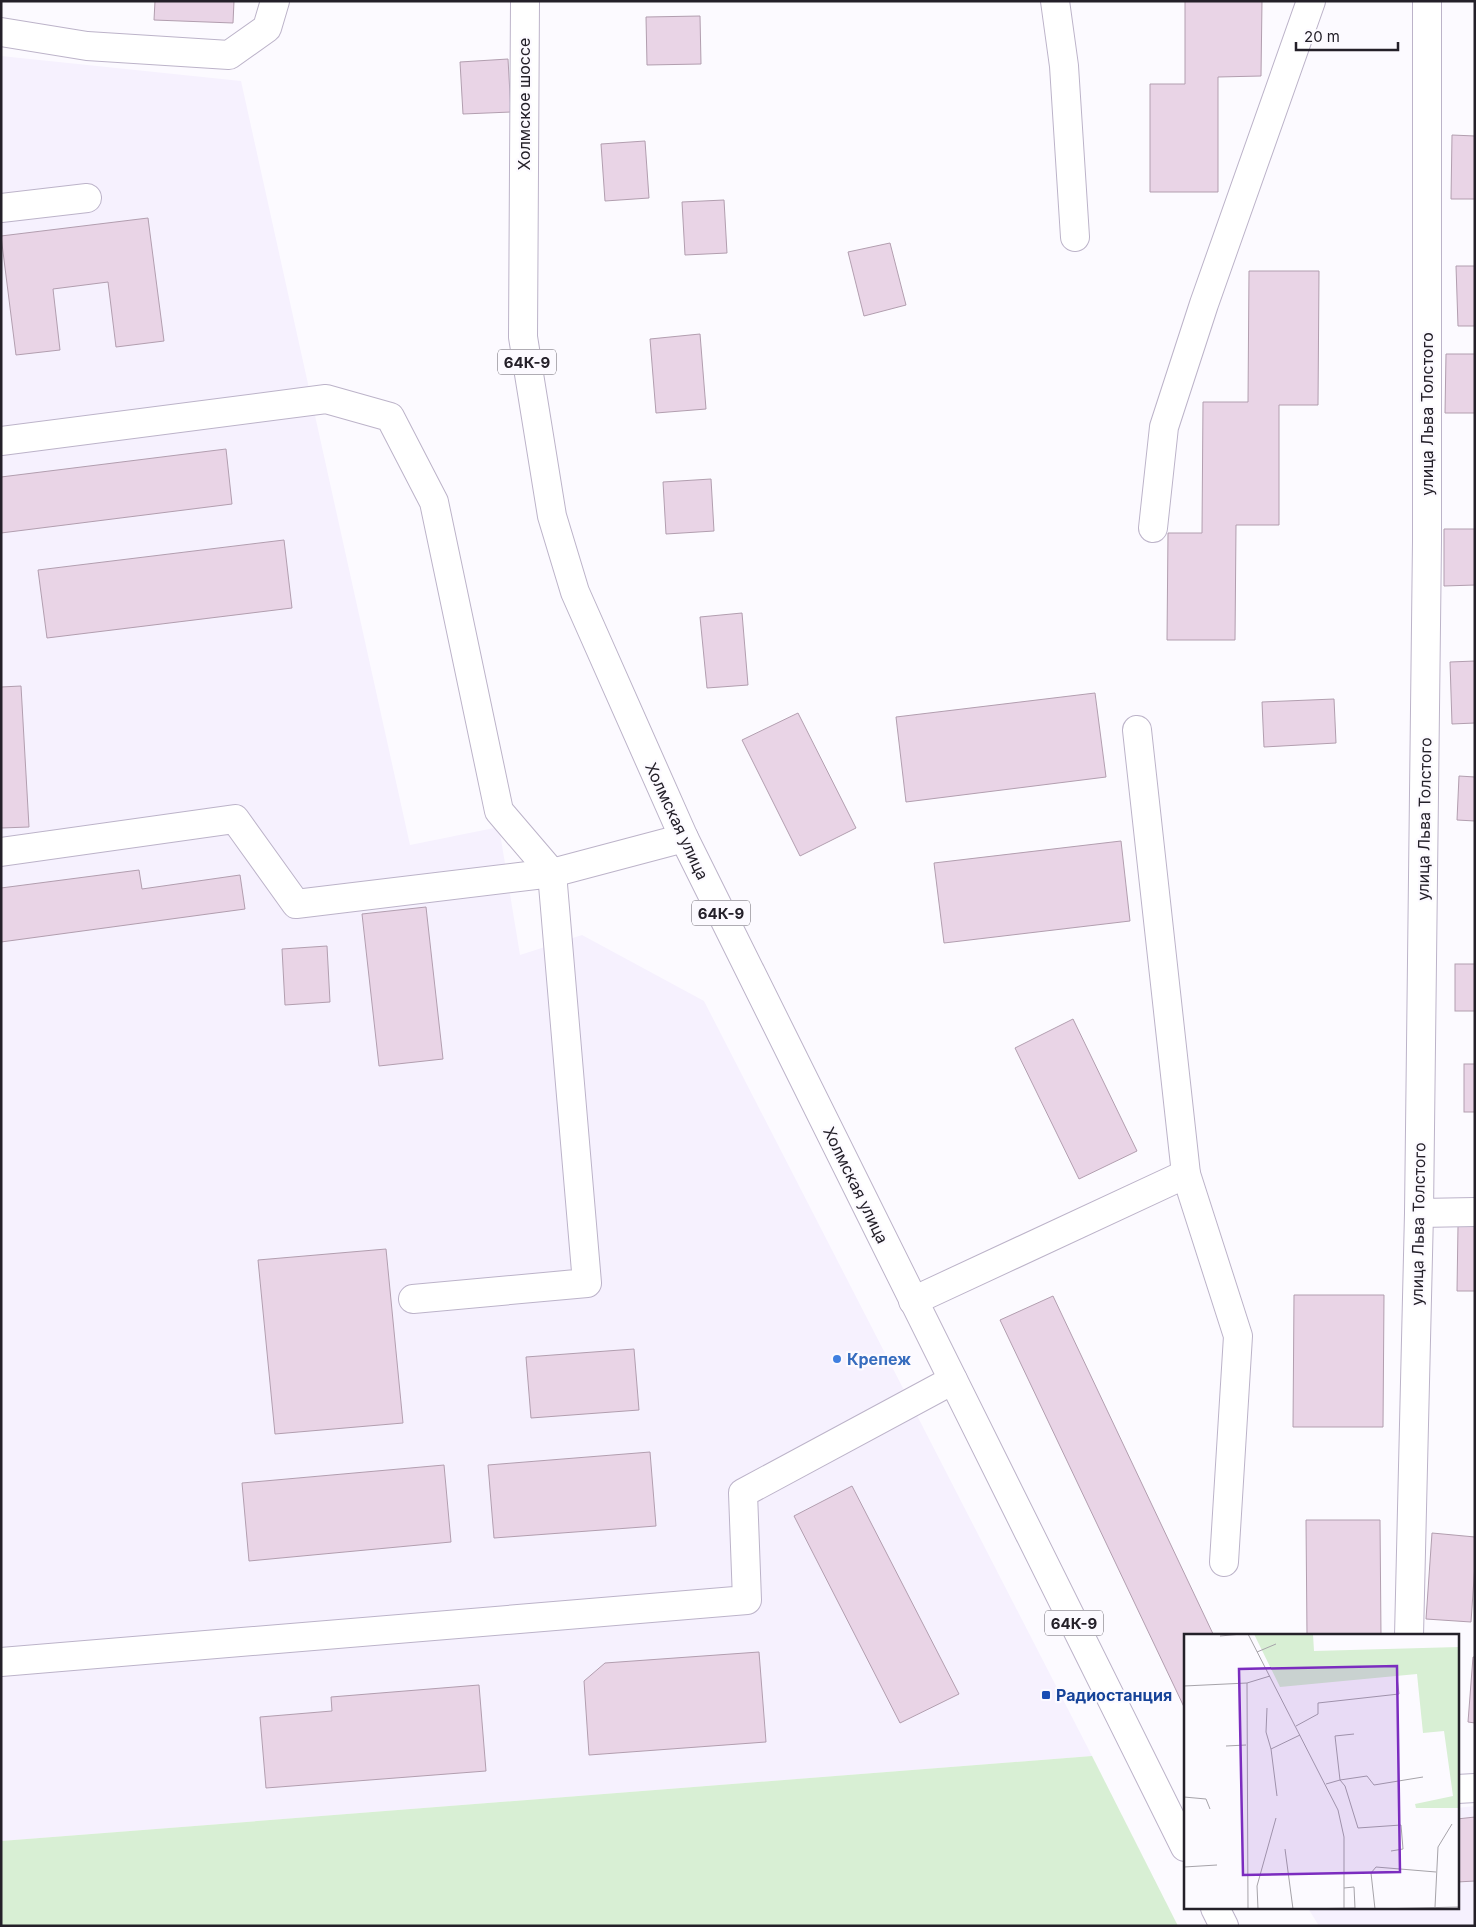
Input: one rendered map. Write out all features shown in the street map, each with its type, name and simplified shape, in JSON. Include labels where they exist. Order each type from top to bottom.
[{"type":"main road","points":[[1,32],[87,46],[229,55],[266,28],[274,1]]},
{"type":"main road","name":"Холмское шоссе","points":[[524,206],[525,1]]},
{"type":"main road","points":[[1055,1],[1064,66],[1075,237]]},
{"type":"main road","points":[[1153,528],[1164,427],[1204,304],[1311,1]]},
{"type":"main road","name":"улица Льва Толстого","points":[[1409,1634],[1419,1213],[1428,541],[1427,1]]},
{"type":"main road","points":[[1,208],[87,198]]},
{"type":"main road","name":"Холмская улица","points":[[524,206],[523,336],[552,516],[574,592],[684,838],[1184,1845]]},
{"type":"main road","points":[[1,441],[326,400],[390,417],[434,502],[499,811],[552,873],[587,1283],[412,1299]]},
{"type":"main road","points":[[1137,730],[1186,1174],[1238,1336],[1224,1562]]},
{"type":"main road","points":[[1,852],[235,819],[296,904],[552,873],[684,838]]},
{"type":"main road","points":[[913,1300],[1186,1174]]},
{"type":"main road","points":[[1419,1213],[1475,1212]]},
{"type":"main road","points":[[1,1662],[747,1600],[743,1493],[953,1380]]},
{"type":"main road","points":[[1458,1789],[1475,1788]]},
{"type":"main road","points":[[1216,1910],[1224,1926]]},
{"type":"shaded area","points":[[1,56],[241,81],[410,845],[499,827],[520,955],[582,935],[704,1001],[1092,1756],[1,1841]]},
{"type":"shaded area","points":[[1475,1806],[1475,1926],[1319,1926],[1309,1910],[1458,1910],[1458,1808]]},
{"type":"green space","points":[[1092,1756],[1178,1926],[1,1926],[1,1841]]},
{"type":"building","points":[[155,1],[234,1],[233,23],[154,20]]},
{"type":"building","points":[[1185,1],[1262,1],[1261,76],[1218,77],[1218,192],[1150,192],[1150,84],[1185,84]]},
{"type":"building","points":[[700,16],[701,64],[647,65],[646,17]]},
{"type":"building","points":[[508,59],[511,112],[463,114],[460,62]]},
{"type":"building","points":[[1452,135],[1475,136],[1475,199],[1451,199]]},
{"type":"building","points":[[645,141],[649,198],[605,201],[601,144]]},
{"type":"building","points":[[724,200],[727,253],[685,255],[682,202]]},
{"type":"building","points":[[148,218],[164,341],[116,347],[108,282],[53,289],[60,350],[16,355],[1,236]]},
{"type":"building","points":[[890,243],[906,305],[864,316],[848,252]]},
{"type":"building","points":[[1456,266],[1475,266],[1475,326],[1458,326]]},
{"type":"building","points":[[1249,271],[1319,271],[1318,405],[1279,405],[1279,525],[1236,525],[1235,640],[1167,640],[1168,533],[1202,533],[1203,402],[1248,402]]},
{"type":"building","points":[[700,334],[706,409],[656,413],[650,339]]},
{"type":"building","points":[[1446,354],[1475,354],[1475,413],[1445,413]]},
{"type":"building","points":[[226,449],[232,504],[1,533],[1,477]]},
{"type":"building","points":[[711,479],[714,531],[666,534],[663,482]]},
{"type":"building","points":[[1444,529],[1475,529],[1475,585],[1444,586]]},
{"type":"building","points":[[284,540],[292,608],[47,638],[38,570]]},
{"type":"building","points":[[742,613],[748,685],[707,688],[700,617]]},
{"type":"building","points":[[1475,661],[1475,723],[1452,724],[1450,662]]},
{"type":"building","points":[[21,686],[29,827],[1,828],[1,687]]},
{"type":"building","points":[[1095,693],[1106,777],[906,802],[896,717]]},
{"type":"building","points":[[1334,699],[1336,743],[1264,747],[1262,702]]},
{"type":"building","points":[[798,713],[856,828],[800,856],[742,740]]},
{"type":"building","points":[[1459,776],[1475,777],[1475,821],[1457,820]]},
{"type":"building","points":[[1121,841],[1130,921],[944,943],[934,863]]},
{"type":"building","points":[[139,870],[142,889],[240,875],[245,909],[1,942],[1,888]]},
{"type":"building","points":[[426,907],[443,1059],[379,1066],[362,914]]},
{"type":"building","points":[[327,946],[330,1002],[285,1005],[282,949]]},
{"type":"building","points":[[1455,964],[1475,964],[1475,1011],[1455,1011]]},
{"type":"building","points":[[1073,1019],[1137,1151],[1079,1179],[1015,1048]]},
{"type":"building","points":[[1464,1064],[1475,1064],[1475,1112],[1464,1112]]},
{"type":"building","points":[[1458,1226],[1475,1226],[1475,1291],[1457,1291]]},
{"type":"building","points":[[386,1249],[403,1423],[275,1434],[258,1260]]},
{"type":"building","points":[[1294,1295],[1384,1295],[1383,1427],[1293,1427]]},
{"type":"building","points":[[1053,1296],[1213,1634],[1184,1634],[1184,1707],[1000,1320]]},
{"type":"building","points":[[634,1349],[639,1410],[531,1418],[526,1357]]},
{"type":"building","points":[[650,1452],[656,1526],[494,1538],[488,1465]]},
{"type":"building","points":[[444,1465],[451,1542],[249,1561],[242,1483]]},
{"type":"building","points":[[852,1486],[959,1694],[900,1723],[794,1516]]},
{"type":"building","points":[[1306,1520],[1380,1520],[1381,1634],[1307,1634]]},
{"type":"building","points":[[1432,1533],[1475,1537],[1471,1622],[1426,1619]]},
{"type":"building","points":[[759,1652],[766,1742],[589,1755],[584,1681],[605,1663]]},
{"type":"building","points":[[1473,1657],[1475,1657],[1475,1723],[1468,1722]]},
{"type":"building","points":[[479,1685],[486,1771],[266,1788],[260,1717],[332,1711],[331,1697]]},
{"type":"building","points":[[1475,1817],[1475,1881],[1458,1882],[1458,1819]]},
{"type":"place","name":"Крепеж","points":[[837,1359]]},
{"type":"place","name":"Радиостанция","points":[[1046,1695]]}]
